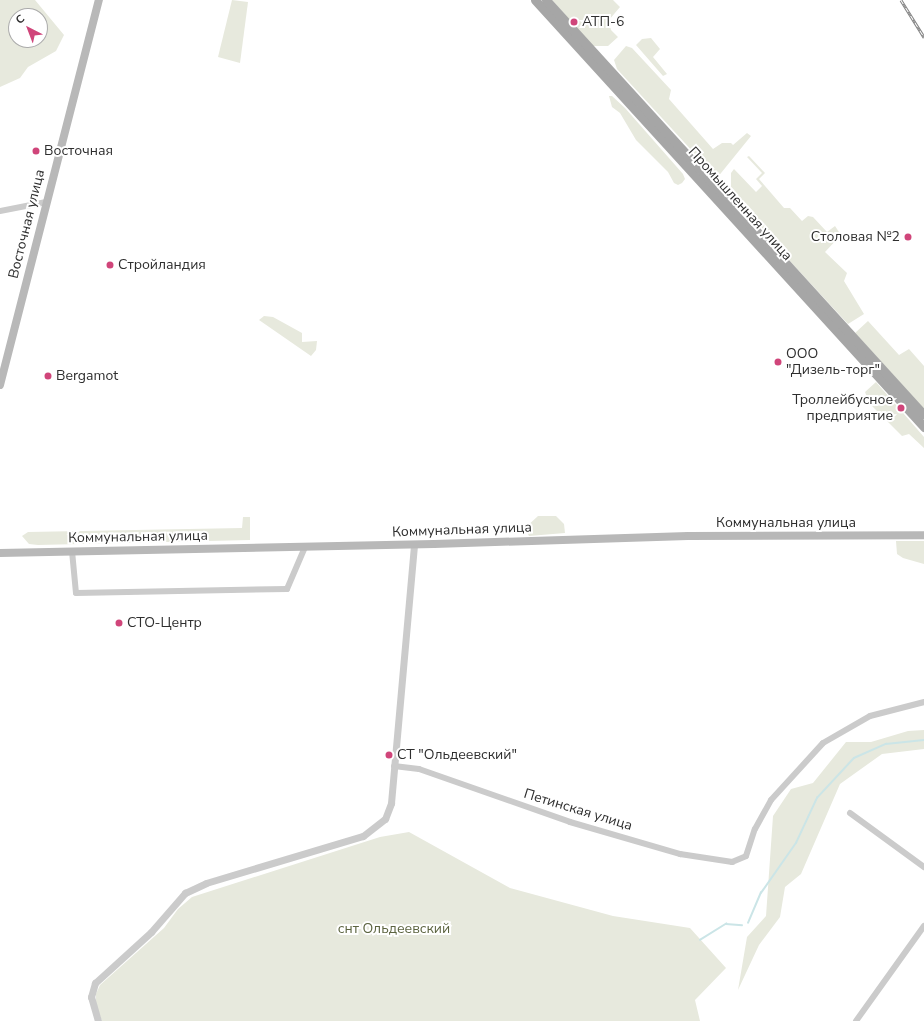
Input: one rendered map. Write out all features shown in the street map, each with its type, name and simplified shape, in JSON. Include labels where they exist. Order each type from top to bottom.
[{"type":"main road","name":"Восточная улица","points":[[0,385],[99,0]]},
{"type":"main road","name":"Промышленная улица","points":[[535,0],[599,64],[800,284],[879,372],[924,427]]},
{"type":"main road","name":"Промышленная улица","points":[[546,0],[599,64]]},
{"type":"main road","name":"Промышленная улица","points":[[879,372],[924,414]]},
{"type":"main road","name":"Коммунальная улица","points":[[0,553],[414,545],[688,536],[924,535]]},
{"type":"street","points":[[0,211],[46,202]]},
{"type":"street","points":[[98,1021],[91,997],[95,983],[151,932],[185,893],[206,883],[372,832],[388,814],[394,766],[414,545]]},
{"type":"street","points":[[72,551],[76,593],[88,593],[287,589],[305,547]]},
{"type":"street","name":"Петинская улица","points":[[394,766],[419,769],[570,822],[680,854],[732,862],[746,856],[767,805],[822,743],[870,716],[924,702]]},
{"type":"street","points":[[850,814],[924,867]]},
{"type":"street","points":[[856,1021],[924,926]]},
{"type":"green space","points":[[0,0],[35,0],[42,8],[8,8],[8,48],[48,48],[48,16],[64,35],[56,51],[28,67],[20,78],[0,87]]},
{"type":"green space","points":[[232,0],[248,2],[240,63],[218,57]]},
{"type":"green space","points":[[552,0],[613,0],[620,7],[609,20],[611,30],[618,37],[608,46],[593,46]]},
{"type":"green space","points":[[651,38],[660,49],[653,57],[667,74],[663,76],[636,45],[642,39]]},
{"type":"green space","points":[[626,46],[632,48],[671,90],[669,99],[713,149],[722,143],[731,143],[733,145],[747,133],[751,136],[717,178],[617,69],[614,60]]},
{"type":"green space","points":[[609,96],[612,96],[625,108],[683,174],[685,179],[682,183],[678,185],[674,183],[668,172],[636,140],[620,113],[612,107]]},
{"type":"green space","points":[[749,156],[765,173],[759,179],[784,208],[790,208],[802,221],[808,216],[813,217],[827,232],[835,226],[841,235],[825,252],[847,273],[844,281],[864,314],[848,324],[788,259],[789,254],[782,247],[776,246],[768,234],[731,195],[731,173],[734,169],[756,192],[762,186],[756,179],[762,173],[747,157]]},
{"type":"green space","points":[[264,316],[273,317],[302,333],[302,342],[317,341],[316,350],[311,356],[259,320]]},
{"type":"green space","points":[[868,321],[899,355],[909,349],[924,366],[924,409],[855,333]]},
{"type":"green space","points":[[876,382],[924,437],[924,448],[909,434],[902,436],[869,403],[865,392]]},
{"type":"green space","points":[[538,516],[556,516],[564,524],[565,533],[529,536],[525,528]]},
{"type":"green space","points":[[243,517],[250,517],[250,540],[38,545],[29,544],[22,536],[28,532],[242,528]]},
{"type":"green space","points":[[896,541],[924,541],[924,564],[903,558],[897,554]]},
{"type":"green space","points":[[924,730],[924,749],[882,754],[840,784],[801,874],[785,887],[780,917],[759,945],[738,990],[747,937],[766,916],[773,816],[791,789],[813,783],[846,742],[871,742],[908,731]]},
{"type":"green space","name":"снт Ольдеевский","points":[[409,832],[510,888],[613,916],[690,928],[726,968],[695,1000],[700,1021],[102,1021],[96,1005],[96,994],[100,985],[164,928],[178,909],[192,897],[380,837]]},
{"type":"waterway","points":[[748,923],[761,893],[796,843],[817,798],[854,758],[886,744],[924,740]]},
{"type":"waterway","points":[[700,940],[726,924],[742,925]]},
{"type":"railway","points":[[901,0],[924,37]]},
{"type":"place","name":"АТП-6","points":[[574,22]]},
{"type":"place","name":"Восточная","points":[[36,151]]},
{"type":"place","name":"Столовая №2","points":[[908,237]]},
{"type":"place","name":"Стройландия","points":[[110,265]]},
{"type":"place","name":"ООО \"Дизель-торг\"","points":[[778,362]]},
{"type":"place","name":"Bergamot","points":[[48,376]]},
{"type":"place","name":"Троллейбусное предприятие","points":[[901,408]]},
{"type":"place","name":"СТО-Центр","points":[[119,623]]},
{"type":"place","name":"СТ \"Ольдеевский\"","points":[[389,755]]}]
